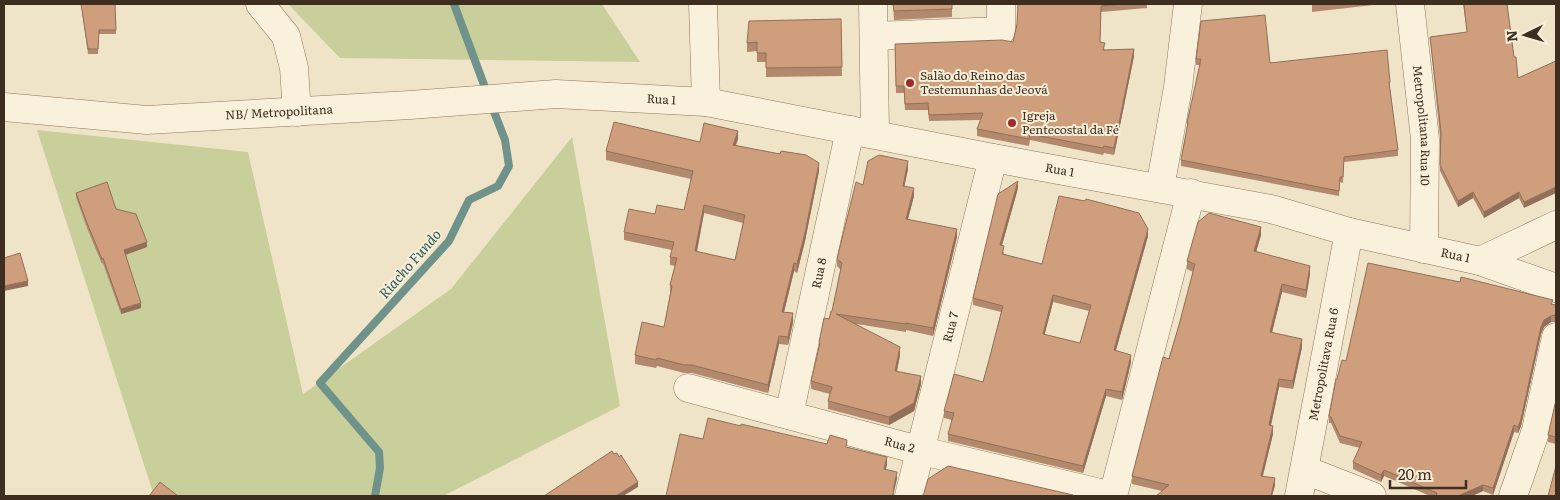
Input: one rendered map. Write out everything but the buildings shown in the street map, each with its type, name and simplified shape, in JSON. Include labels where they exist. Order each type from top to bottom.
[{"type":"street","points":[[260,4],[286,36],[294,68],[297,112]]},
{"type":"street","points":[[703,4],[706,102]]},
{"type":"street","name":"Rua 8","points":[[789,415],[863,132],[874,36],[873,4]]},
{"type":"street","points":[[874,36],[1001,31],[1001,4]]},
{"type":"street","points":[[1160,188],[1178,87],[1188,4]]},
{"type":"street","name":"Metropolitana Rua 10","points":[[1410,4],[1425,139],[1424,249]]},
{"type":"street","name":"NB/ Metropolitana","points":[[4,107],[147,120],[410,105],[556,94]]},
{"type":"street","name":"Rua 1","points":[[556,94],[706,102],[993,158],[1271,209],[1349,232],[1480,261],[1556,288]]},
{"type":"street","name":"Rua 7","points":[[909,496],[922,451],[993,158]]},
{"type":"street","points":[[1113,496],[1192,194]]},
{"type":"street","points":[[1480,261],[1556,225]]},
{"type":"street","name":"Metropolitava Rua 6","points":[[1299,496],[1349,232]]},
{"type":"street","points":[[1514,496],[1536,430],[1556,337]]},
{"type":"street","name":"Rua 2","points":[[688,388],[922,451],[1113,496]]},
{"type":"street","points":[[1305,470],[1372,496]]},
{"type":"green space","points":[[288,4],[602,4],[640,62],[340,58]]},
{"type":"green space","points":[[37,130],[248,152],[303,394],[451,289],[572,137],[620,406],[443,496],[154,496]]},
{"type":"waterway","name":"Riacho Fundo","points":[[454,4],[487,93]]},
{"type":"waterway","name":"Riacho Fundo","points":[[375,496],[380,468],[379,452],[320,383],[449,241],[469,200],[498,186],[509,166],[505,140],[491,104]]},
{"type":"place","name":"Salão do Reino das Testemunhas de Jeová","points":[[910,83]]},
{"type":"place","name":"Igreja Pentecostal da Fé","points":[[1012,123]]}]
